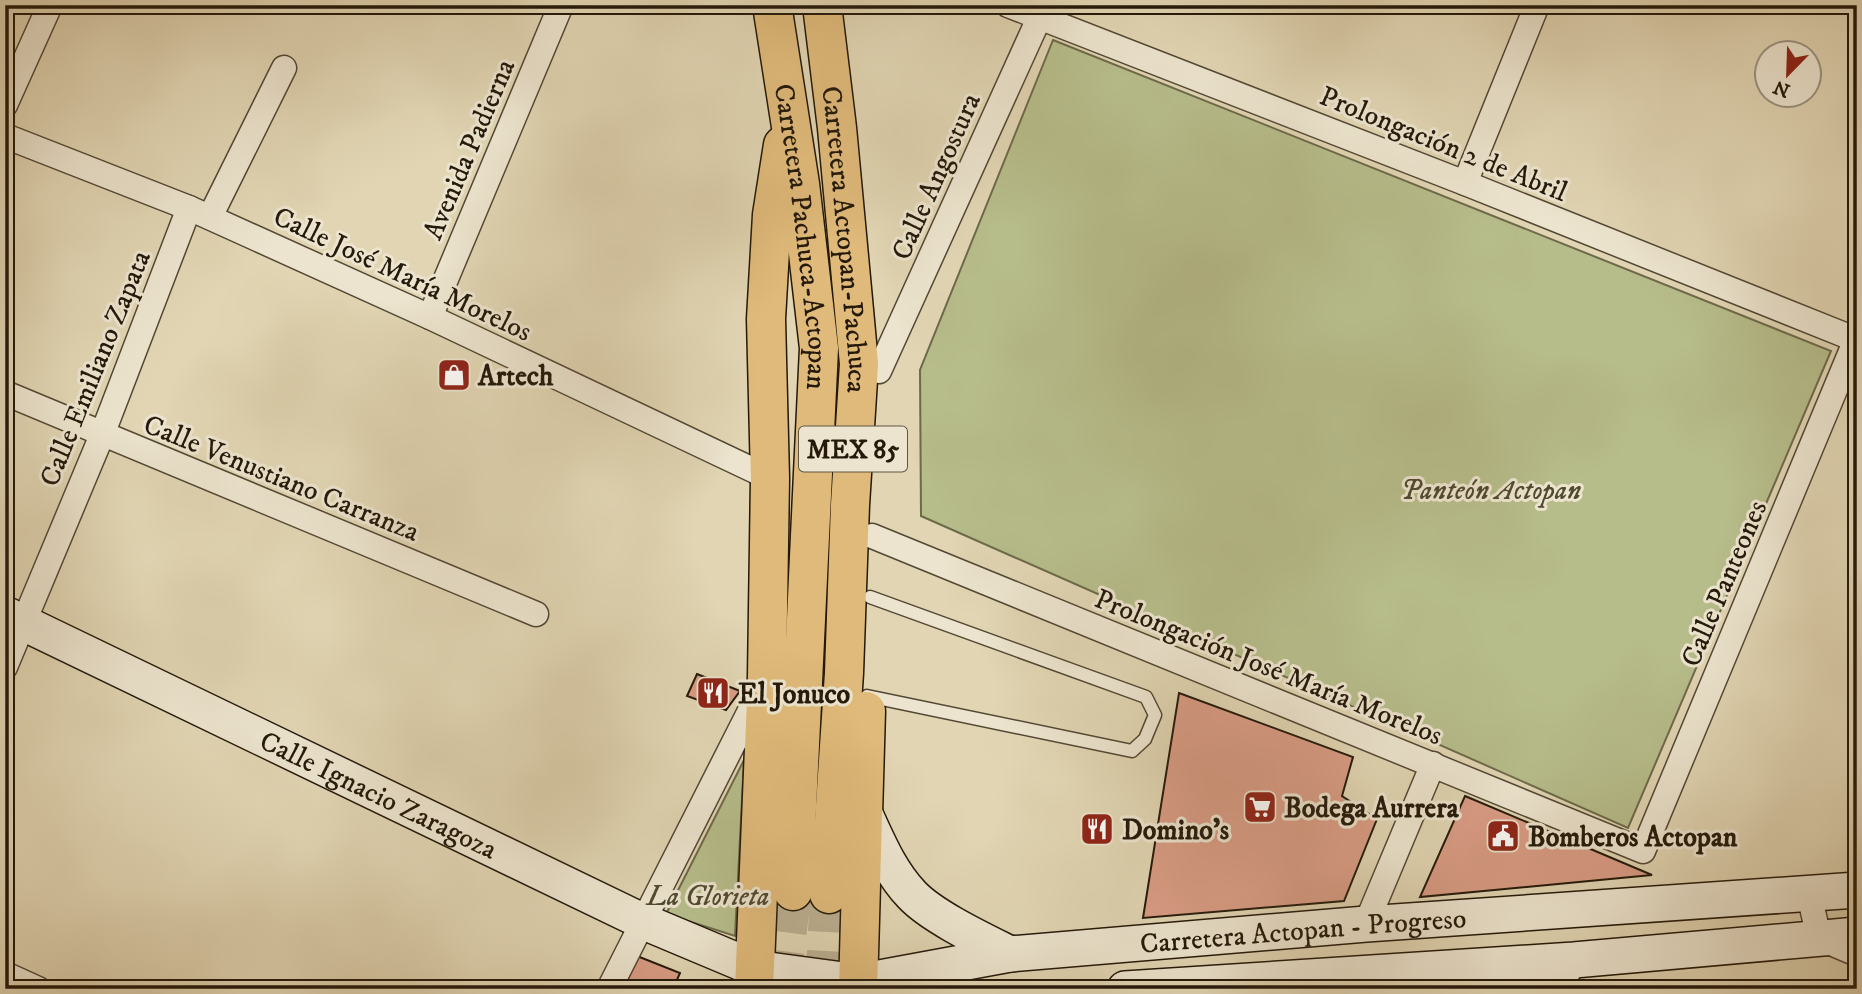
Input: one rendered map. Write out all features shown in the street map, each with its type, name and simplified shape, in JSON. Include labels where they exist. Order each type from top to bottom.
[{"type":"main road","name":"Carretera Pachuca-Actopan","points":[[772,5],[800,184],[819,348],[811,892]]},
{"type":"main road","name":"Carretera Actopan-Pachuca","points":[[811,892],[844,673],[850,505],[859,364],[837,128],[822,5]]},
{"type":"main road","points":[[754,978],[767,676],[770,478],[766,319],[772,215],[788,108]]},
{"type":"main road","points":[[837,128],[861,194],[879,370],[858,985]]},
{"type":"main road","name":"Calle Ignacio Zaragoza","points":[[14,617],[642,921],[754,978]]},
{"type":"main road","points":[[863,810],[887,862],[913,897],[957,927],[1010,954]]},
{"type":"main road","points":[[760,857],[778,897],[802,913],[817,913],[841,905],[854,890],[862,867]]},
{"type":"main road","name":"Carretera Actopan - Progreso","points":[[754,978],[858,985],[1010,954],[1366,923],[1857,890]]},
{"type":"main road","points":[[1567,974],[1586,934],[1685,901]]},
{"type":"main road","name":"Carretera Actopan - Progreso","points":[[1125,989],[1567,974],[1857,935]]},
{"type":"street","points":[[5,105],[50,5]]},
{"type":"street","name":"Avenida Padierna","points":[[430,317],[561,5]]},
{"type":"street","name":"Prolongación 2 de Abril","points":[[1008,5],[1042,11],[1856,339]]},
{"type":"street","points":[[1465,183],[1537,5]]},
{"type":"street","name":"Calle Angostura","points":[[879,370],[1042,11]]},
{"type":"street","name":"Calle Emiliano Zapata","points":[[5,667],[14,617],[102,435],[200,212],[284,68]]},
{"type":"street","name":"Calle José María Morelos","points":[[5,136],[200,212],[430,317],[770,478]]},
{"type":"street","name":"Calle Panteones","points":[[1643,851],[1856,339]]},
{"type":"street","name":"Calle Venustiano Carranza","points":[[5,393],[536,614]]},
{"type":"street","name":"Prolongación José María Morelos","points":[[872,536],[1643,851]]},
{"type":"street","points":[[609,989],[767,676]]},
{"type":"street","points":[[1366,923],[1433,764]]},
{"type":"street","points":[[1809,894],[1819,938],[1857,954]]},
{"type":"street","points":[[5,974],[38,989]]},
{"type":"lane","points":[[867,696],[1132,751],[1145,739],[1155,715],[1146,697],[870,597]]},
{"type":"green space","name":"Panteón Actopan","points":[[1053,40],[1831,351],[1628,828],[921,516],[920,370]]},
{"type":"green space","name":"La Glorieta","points":[[744,760],[735,936],[666,914]]},
{"type":"building","name":"El Jonuco","points":[[697,674],[740,691],[726,710],[687,696]]},
{"type":"building","name":"Bodega Aurrera","points":[[1179,693],[1353,757],[1342,796],[1377,819],[1344,901],[1143,918]]},
{"type":"building","name":"Bomberos Actopan","points":[[1465,796],[1652,875],[1420,897]]},
{"type":"building","points":[[637,956],[680,973],[673,989],[623,989]]},
{"type":"tunnel","points":[[780,989],[793,891]]},
{"type":"tunnel","points":[[824,989],[829,894]]},
{"type":"place","name":"Artech","points":[[454,375]]},
{"type":"place","name":"El Jonuco","points":[[713,693]]},
{"type":"place","name":"Bodega Aurrera","points":[[1260,807]]},
{"type":"place","name":"Domino's","points":[[1097,829]]},
{"type":"place","name":"Bomberos Actopan","points":[[1503,836]]}]
